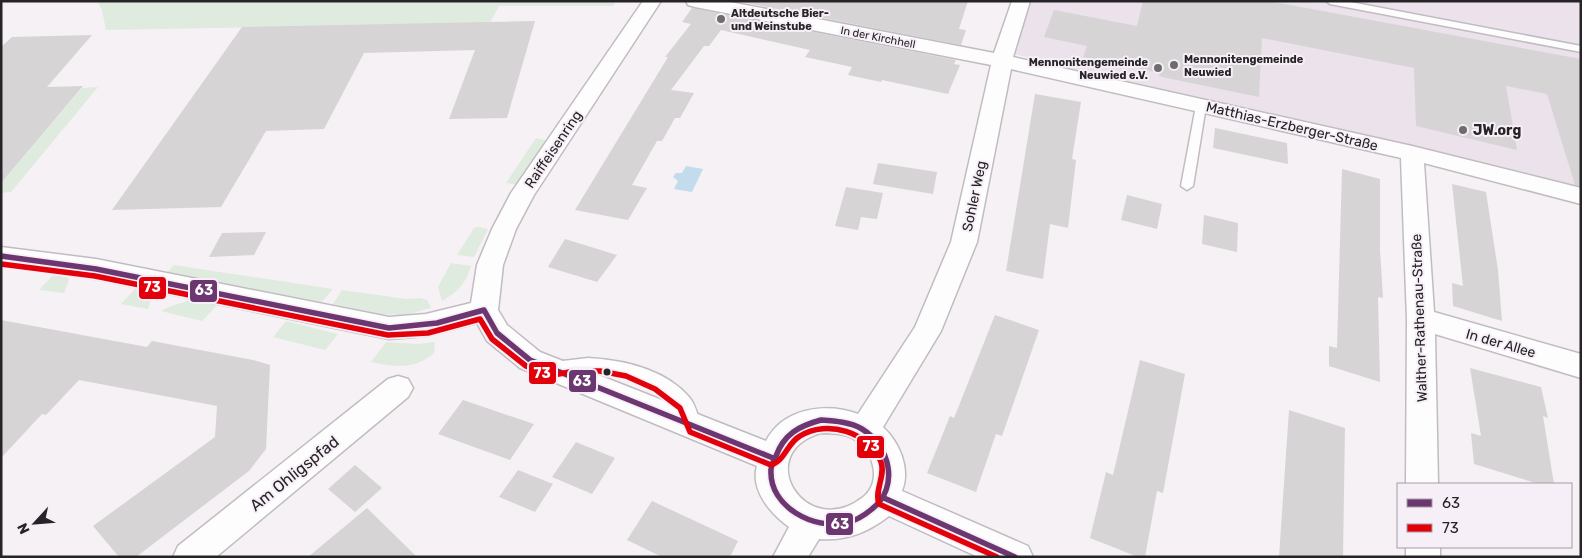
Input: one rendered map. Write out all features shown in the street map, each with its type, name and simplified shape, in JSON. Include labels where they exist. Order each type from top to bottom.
[{"type":"street","name":"Raiffeisenring","points":[[490,321],[490,265],[504,229],[523,194],[652,1]]},
{"type":"street","name":"In der Kirchhell","points":[[695,1],[1002,61]]},
{"type":"street","name":"Sohler Weg","points":[[864,430],[926,331],[964,242],[1002,61],[1021,1]]},
{"type":"street","name":"Matthias-Erzberger-Straße","points":[[1002,61],[1412,153],[1581,196]]},
{"type":"street","name":"Walther-Rathenau-Straße","points":[[1412,153],[1421,320],[1422,483]]},
{"type":"street","points":[[1,256],[96,269],[389,328],[490,321],[530,360],[773,458]]},
{"type":"street","name":"In der Allee","points":[[1421,320],[1581,366]]},
{"type":"street","name":"Am Ohligspfad","points":[[190,557],[398,388]]},
{"type":"street","points":[[821,420],[843,421],[864,430],[874,438],[888,460],[889,486],[884,498],[871,513],[853,523],[831,526],[810,522],[791,512],[778,496],[771,477],[773,458],[783,440],[800,427],[821,420]]},
{"type":"street","points":[[884,498],[1016,557]]},
{"type":"street","points":[[790,557],[810,522]]},
{"type":"lane","points":[[1330,1],[1581,49]]},
{"type":"lane","points":[[1187,186],[1201,106]]},
{"type":"shaded area","points":[[97,1],[616,1],[613,6],[499,6],[490,23],[106,30],[102,10]]},
{"type":"shaded area","points":[[1024,1],[1581,1],[1581,196],[1006,52]]},
{"type":"shaded area","points":[[98,87],[11,192],[1,193],[1,183],[82,88]]},
{"type":"shaded area","points":[[536,138],[548,141],[519,185],[506,183]]},
{"type":"shaded area","points":[[474,228],[488,229],[474,257],[457,255]]},
{"type":"shaded area","points":[[451,263],[471,266],[461,286],[442,301],[438,287]]},
{"type":"shaded area","points":[[174,265],[333,289],[322,302],[166,274]]},
{"type":"shaded area","points":[[53,275],[67,277],[69,280],[64,293],[39,290]]},
{"type":"shaded area","points":[[135,289],[148,291],[150,303],[148,309],[121,304]]},
{"type":"shaded area","points":[[342,290],[406,299],[420,298],[427,300],[431,308],[405,315],[381,314],[333,304]]},
{"type":"shaded area","points":[[194,299],[217,305],[202,321],[161,311],[171,306]]},
{"type":"shaded area","points":[[286,321],[338,334],[325,350],[273,337]]},
{"type":"shaded area","points":[[386,342],[418,344],[435,342],[434,353],[412,365],[396,366],[371,362]]},
{"type":"water","points":[[686,166],[703,169],[692,192],[674,189],[678,181],[673,177],[676,173],[682,173]]},
{"type":"building","points":[[736,1],[968,1],[959,29],[966,30],[961,45]]},
{"type":"building","points":[[1143,1],[1268,1],[1581,59],[1581,186],[1575,185],[1547,94],[1506,86],[1517,150],[1416,126],[1414,68],[1262,38],[1259,97],[1162,77],[1155,72],[1117,64],[1115,66],[1106,64],[1103,61],[1083,57],[1087,46],[1044,37],[1054,10],[1137,26]]},
{"type":"building","points":[[692,8],[956,60],[954,64],[960,65],[948,94],[848,75],[852,67],[805,57],[810,50],[721,30],[709,46],[704,46],[671,90],[694,93],[680,118],[675,118],[662,141],[657,141],[632,185],[647,188],[628,220],[575,210],[668,57],[665,57],[691,24],[682,22]]},
{"type":"building","points":[[535,21],[507,118],[449,119],[475,50],[364,53],[324,129],[266,131],[221,207],[112,210],[242,27]]},
{"type":"building","points":[[92,35],[47,87],[83,86],[1,183],[1,47],[12,37]]},
{"type":"building","points":[[1035,94],[1081,102],[1072,159],[1076,160],[1068,228],[1050,224],[1043,279],[1006,271]]},
{"type":"building","points":[[1215,128],[1287,143],[1288,164],[1213,148]]},
{"type":"building","points":[[878,163],[937,172],[933,194],[873,184]]},
{"type":"building","points":[[1342,169],[1380,179],[1380,250],[1383,298],[1378,297],[1380,382],[1329,366],[1329,346],[1337,348]]},
{"type":"building","points":[[1452,184],[1486,192],[1498,270],[1502,321],[1453,306],[1452,283],[1463,286]]},
{"type":"building","points":[[846,187],[883,193],[877,219],[861,217],[858,230],[835,226]]},
{"type":"building","points":[[1127,195],[1162,204],[1157,229],[1121,220]]},
{"type":"building","points":[[1204,215],[1238,223],[1237,252],[1202,244]]},
{"type":"building","points":[[266,232],[254,255],[209,257],[222,233]]},
{"type":"building","points":[[565,239],[617,255],[597,282],[548,267]]},
{"type":"building","points":[[995,315],[1039,330],[1002,436],[996,434],[976,492],[927,473],[950,416],[954,418]]},
{"type":"building","points":[[1,320],[147,347],[152,341],[253,360],[270,365],[266,449],[249,471],[136,557],[119,557],[93,526],[215,437],[217,406],[79,380],[46,415],[42,414],[1,458]]},
{"type":"building","points":[[1140,360],[1185,374],[1163,493],[1157,491],[1145,557],[1138,557],[1090,538],[1106,472],[1113,475]]},
{"type":"building","points":[[1470,368],[1541,387],[1548,418],[1543,416],[1554,483],[1536,483],[1474,464],[1471,433],[1481,436]]},
{"type":"building","points":[[463,400],[534,424],[510,460],[438,434]]},
{"type":"building","points":[[1289,410],[1345,428],[1343,557],[1279,557]]},
{"type":"building","points":[[576,442],[615,458],[592,494],[552,477]]},
{"type":"building","points":[[355,465],[382,488],[355,512],[328,489]]},
{"type":"building","points":[[518,470],[553,484],[535,512],[499,497]]},
{"type":"building","points":[[652,501],[738,541],[730,557],[662,557],[627,540]]},
{"type":"building","points":[[367,508],[417,557],[308,557]]},
{"type":"transit line","name":"63","points":[[1,256],[96,269],[389,328],[437,323],[484,310],[497,333],[530,360],[773,458]]},
{"type":"transit line","name":"73","points":[[1,264],[95,276],[388,335],[428,333],[480,319],[492,339],[526,366],[548,376],[575,371],[600,371],[626,376],[655,389],[680,408],[690,432],[771,465],[778,463],[790,445],[799,436],[810,431],[834,428],[858,436],[875,452],[881,463],[882,474],[877,496],[879,504],[997,557]]},
{"type":"transit line","name":"63","points":[[821,420],[847,423],[862,429],[879,445],[889,466],[890,478],[888,489],[883,499],[874,508],[854,521],[828,524],[804,518],[784,503],[772,482],[772,466],[779,446],[784,439],[799,427],[821,420]]},
{"type":"transit line","name":"63","points":[[884,498],[1015,557]]},
{"type":"place","name":"Altdeutsche Bier- und Weinstube","points":[[721,19]]},
{"type":"place","name":"Mennonitengemeinde Neuwied","points":[[1174,65]]},
{"type":"place","name":"Mennonitengemeinde Neuwied e.V.","points":[[1158,68]]},
{"type":"place","name":"JW.org","points":[[1463,130]]}]
